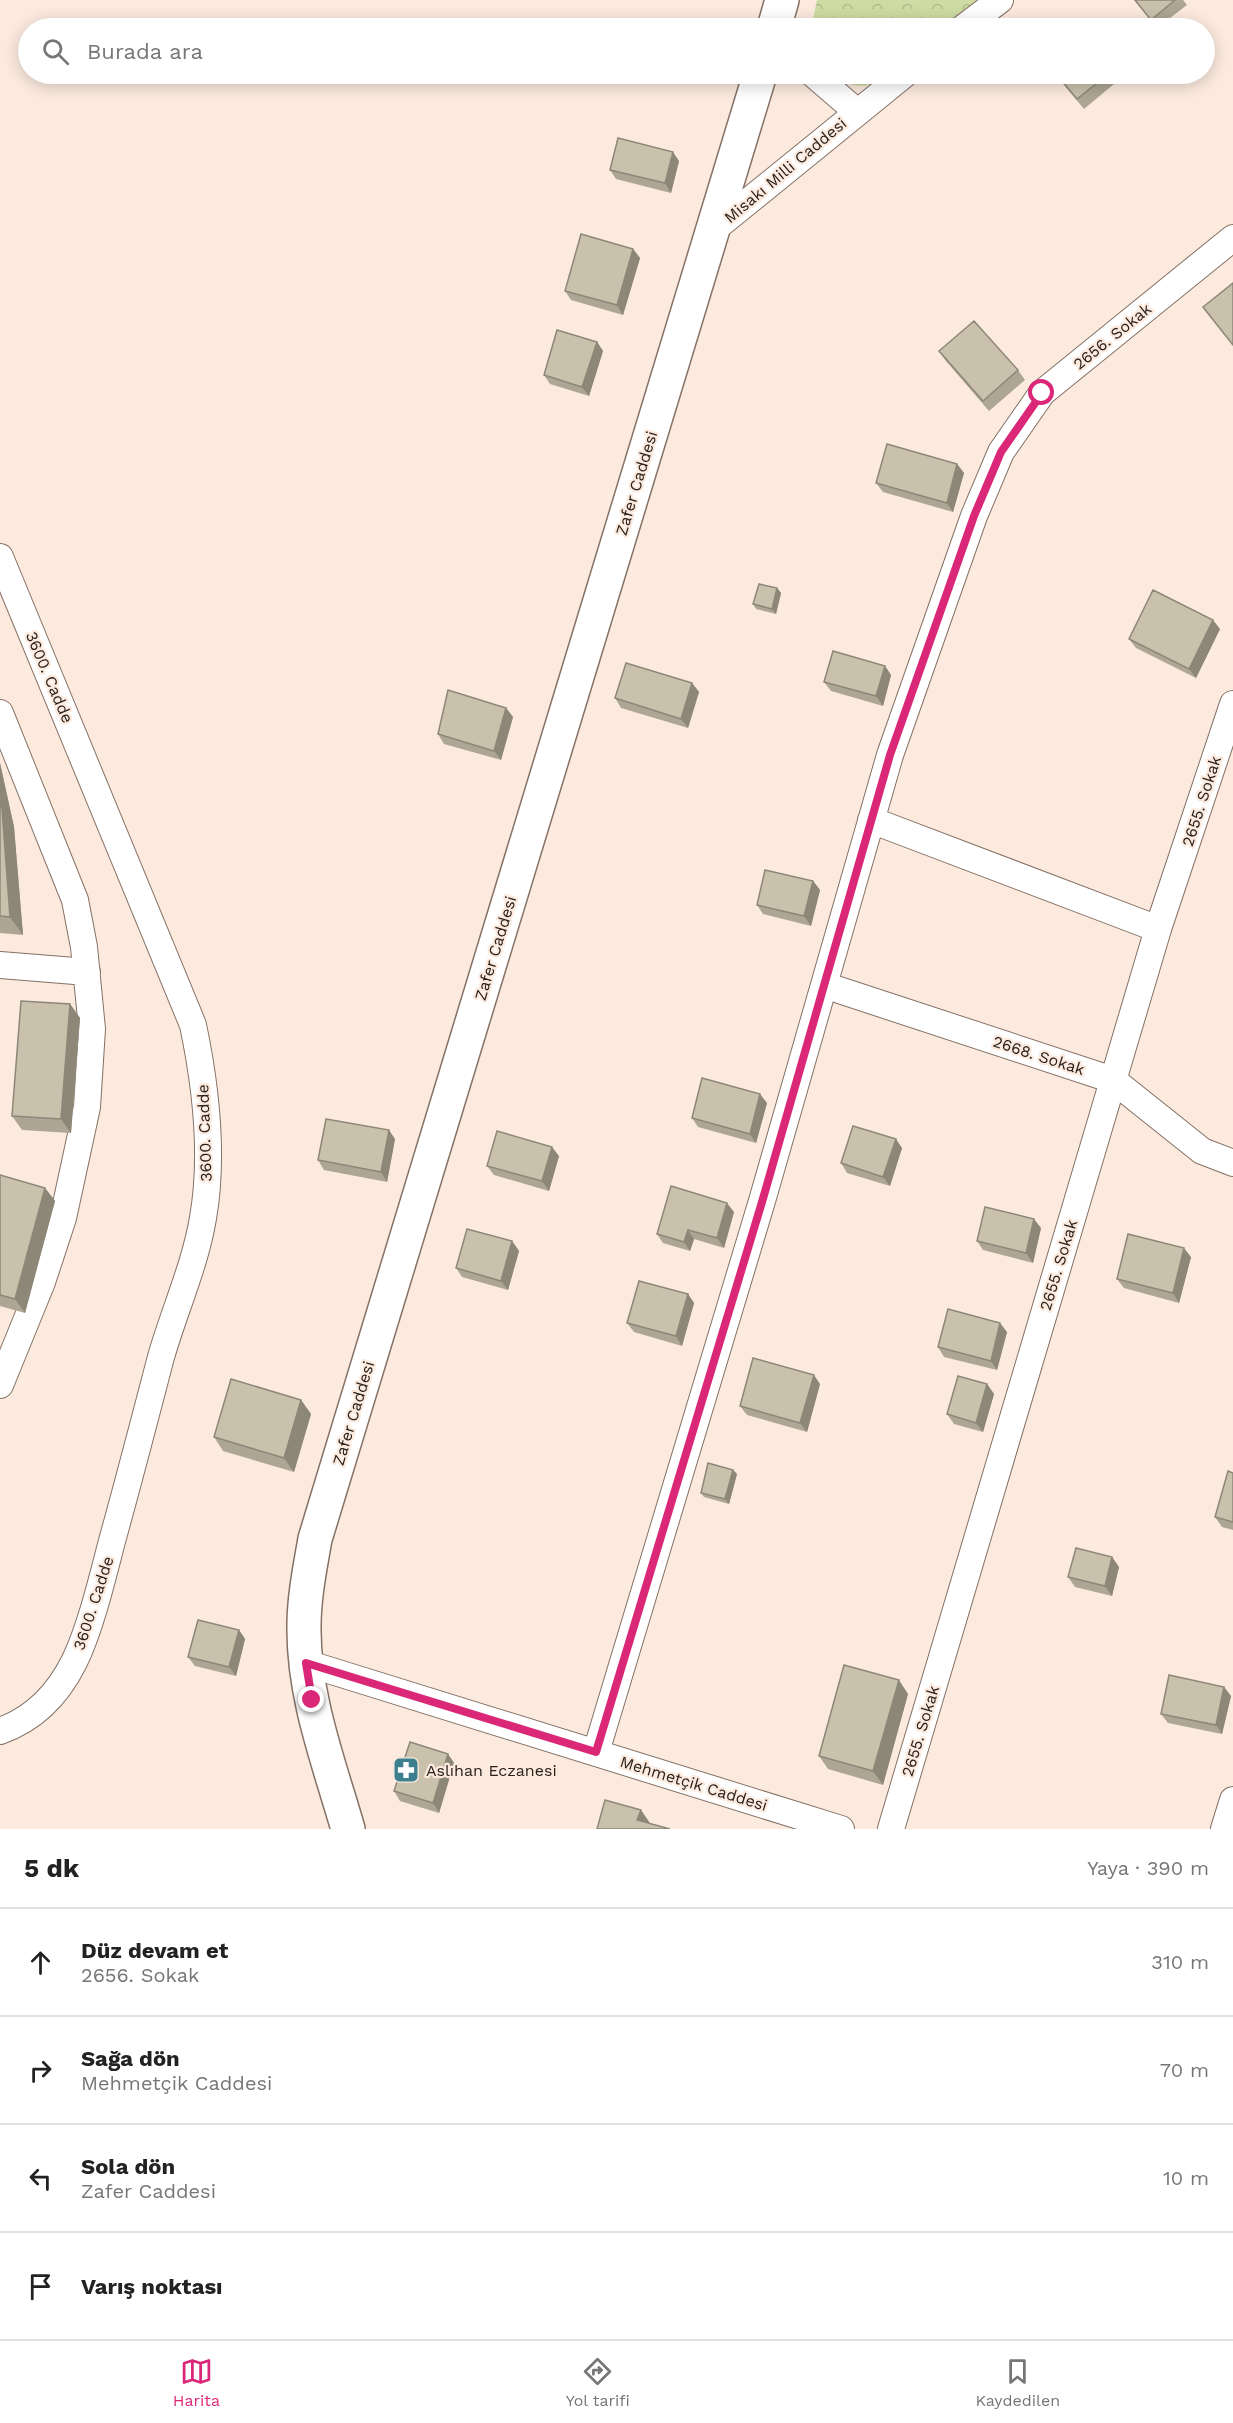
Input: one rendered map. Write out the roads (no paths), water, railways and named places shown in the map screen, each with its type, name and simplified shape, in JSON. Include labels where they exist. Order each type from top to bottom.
[{"type":"main road","points":[[777,18],[782,0]]},
{"type":"main road","name":"Zafer Caddesi","points":[[348,1829],[321,1737],[306,1663],[306,1597],[315,1539],[757,84]]},
{"type":"street","points":[[976,18],[1000,0]]},
{"type":"street","name":"Misakı Milli Caddesi","points":[[825,84],[856,111]]},
{"type":"street","name":"Misakı Milli Caddesi","points":[[713,230],[891,84]]},
{"type":"street","name":"2656. Sokak","points":[[596,1752],[762,1202],[890,755],[974,516],[1001,452],[1042,393],[1233,238]]},
{"type":"street","name":"3600. Cadde","points":[[0,557],[193,1025],[202,1078],[208,1161],[203,1219],[165,1343],[103,1575],[74,1661],[53,1696],[20,1724],[0,1731]]},
{"type":"street","name":"2655. Sokak","points":[[891,1829],[1158,929],[1233,704]]},
{"type":"street","points":[[0,713],[75,900],[87,972],[92,1029],[87,1107],[63,1218],[42,1282],[0,1385]]},
{"type":"street","points":[[871,820],[1158,929]]},
{"type":"street","points":[[0,965],[87,972]]},
{"type":"street","name":"2668. Sokak","points":[[824,985],[1113,1080],[1202,1151],[1233,1163]]},
{"type":"street","name":"Mehmetçik Caddesi","points":[[306,1663],[841,1829]]},
{"type":"street","points":[[1224,1829],[1233,1800]]},
{"type":"place","name":"Aslıhan Eczanesi","points":[[406,1770]]}]
